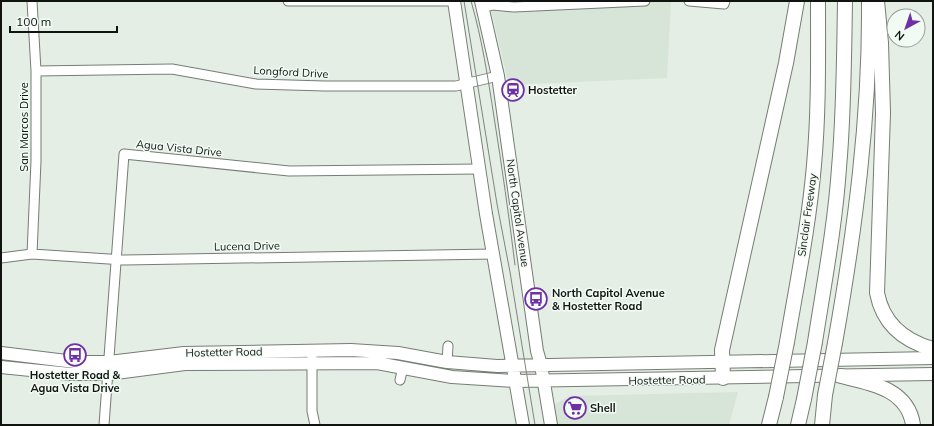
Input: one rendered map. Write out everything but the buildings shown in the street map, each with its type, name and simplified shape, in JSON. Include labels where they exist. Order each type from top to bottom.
[{"type":"highway","points":[[723,378],[722,350],[786,64],[797,1]]},
{"type":"highway","name":"Sinclair Freeway","points":[[769,425],[787,342],[806,235],[814,165],[818,94],[818,1]]},
{"type":"highway","points":[[798,425],[815,342],[832,237],[844,95],[845,1]]},
{"type":"highway","points":[[822,425],[825,395],[854,233],[861,174],[868,78],[869,1]]},
{"type":"highway","points":[[877,1],[881,43],[883,113],[877,293],[884,316],[895,329],[915,343],[933,349]]},
{"type":"highway","points":[[842,376],[874,384],[892,391],[906,406],[914,425]]},
{"type":"main road","points":[[454,1],[480,169],[523,425]]},
{"type":"main road","name":"North Capitol Avenue","points":[[482,4],[498,76],[537,351],[541,365],[551,425]]},
{"type":"main road","name":"Hostetter Road","points":[[1,366],[70,374],[108,368],[184,352],[312,350],[379,351],[403,353],[447,362],[497,366],[933,358]]},
{"type":"main road","name":"Hostetter Road","points":[[1,353],[75,362],[108,368],[185,364],[377,363],[452,377],[515,381],[933,374]]},
{"type":"street","name":"San Marcos Drive","points":[[32,1],[36,71],[36,161],[32,254]]},
{"type":"street","points":[[288,1],[454,1]]},
{"type":"street","points":[[482,4],[514,7],[645,1]]},
{"type":"street","points":[[689,1],[725,3]]},
{"type":"street","name":"Longford Drive","points":[[36,71],[172,69],[256,84],[317,86],[456,86],[498,76]]},
{"type":"street","name":"Agua Vista Drive","points":[[104,425],[124,154],[289,171],[480,169]]},
{"type":"street","name":"Lucena Drive","points":[[1,258],[32,254],[115,260],[494,254]]},
{"type":"street","points":[[447,362],[448,346]]},
{"type":"street","points":[[312,350],[312,411],[315,425]]},
{"type":"street","points":[[400,380],[403,367]]},
{"type":"shaded area","points":[[489,1],[671,1],[667,78],[509,85]]},
{"type":"shaded area","points":[[738,392],[729,425],[557,425],[553,405],[570,396]]},
{"type":"tram line","points":[[464,1],[535,425]]},
{"type":"tram line","points":[[471,1],[482,44],[515,265]]},
{"type":"place","name":"Hostetter","points":[[513,90]]},
{"type":"place","name":"North Capitol Avenue & Hostetter Road","points":[[536,299]]},
{"type":"place","name":"Hostetter Road & Agua Vista Drive","points":[[75,355]]},
{"type":"place","name":"Shell","points":[[575,408]]}]
